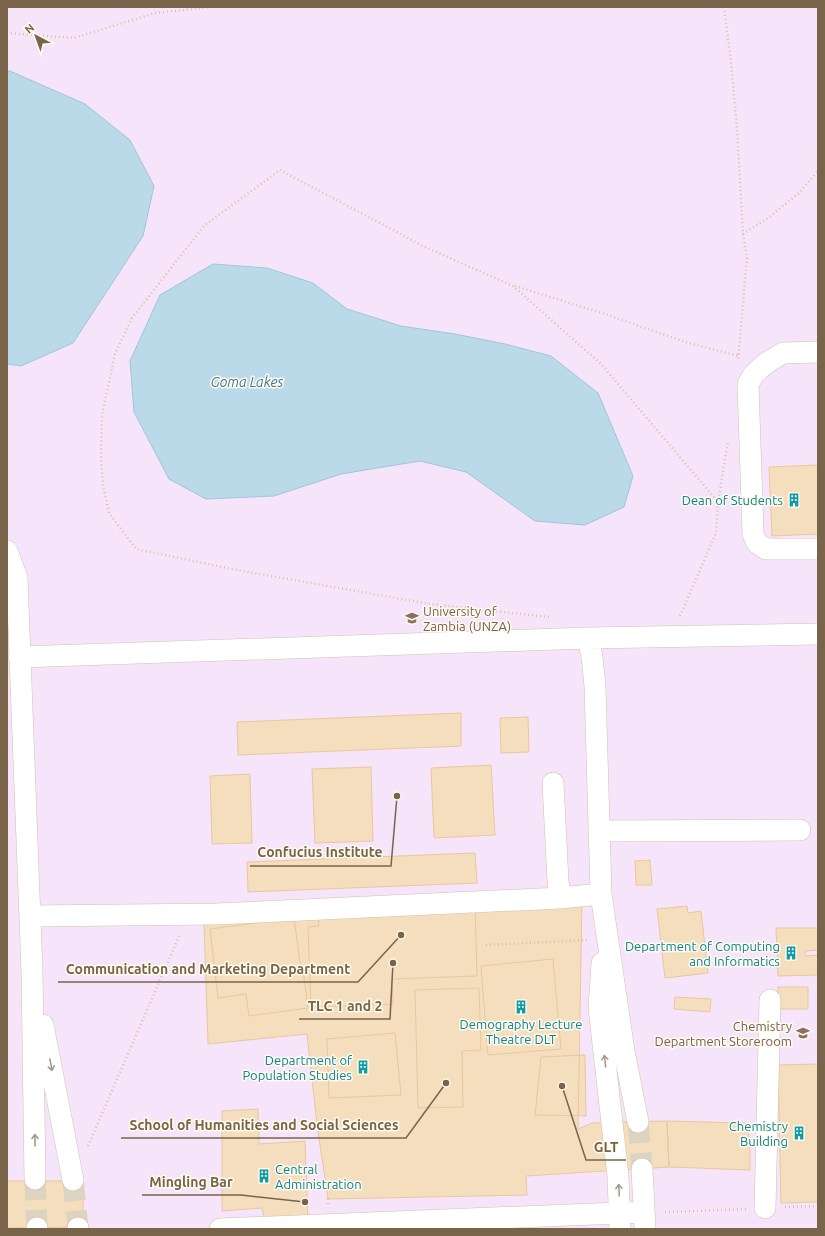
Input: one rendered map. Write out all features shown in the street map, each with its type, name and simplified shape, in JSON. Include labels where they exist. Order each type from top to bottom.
[{"type":"street","points":[[818,352],[783,353],[765,364],[754,374],[748,384],[753,534],[757,543],[766,549],[818,549]]},
{"type":"street","points":[[7,551],[17,578],[32,972],[35,1179]]},
{"type":"street","points":[[19,657],[588,638],[818,634]]},
{"type":"street","points":[[588,638],[592,657],[595,686],[600,894],[604,931],[638,1122]]},
{"type":"street","points":[[553,783],[560,898]]},
{"type":"street","points":[[598,832],[800,830]]},
{"type":"street","points":[[30,916],[216,914],[560,898],[600,894]]},
{"type":"street","points":[[604,931],[599,1008],[618,1176],[620,1221]]},
{"type":"street","points":[[32,972],[73,1180]]},
{"type":"street","points":[[765,1208],[770,1000]]},
{"type":"street","points":[[220,1229],[645,1221],[642,1169]]},
{"type":"path","points":[[7,33],[74,38],[155,13],[211,7]]},
{"type":"path","points":[[724,7],[731,62],[737,129],[743,234],[747,258],[738,364]]},
{"type":"path","points":[[552,617],[430,604],[237,570],[136,549],[109,513],[103,485],[101,458],[102,415],[115,354],[132,318],[205,225],[280,170],[425,247],[513,286],[605,314],[684,342],[738,356]]},
{"type":"path","points":[[743,234],[768,218],[799,193],[818,171]]},
{"type":"path","points":[[513,286],[601,364],[718,502]]},
{"type":"path","points":[[677,623],[716,533],[718,502],[728,441]]},
{"type":"path","points":[[86,1151],[189,914]]},
{"type":"path","points":[[486,945],[604,931]]},
{"type":"path","points":[[645,1221],[765,1208],[818,1206]]},
{"type":"shaded area","name":"University of Zambia (UNZA)","points":[[7,7],[818,7],[818,1229],[7,1229]]},
{"type":"water","points":[[7,71],[85,104],[130,140],[154,186],[143,236],[73,343],[21,366],[7,364]]},
{"type":"water","name":"Goma Lakes","points":[[213,264],[267,268],[313,283],[347,309],[401,326],[455,334],[505,344],[551,356],[598,393],[633,476],[624,507],[585,525],[535,521],[466,472],[420,461],[341,474],[274,496],[206,499],[169,479],[134,412],[130,361],[160,295]]},
{"type":"building","name":"Dean of Students","points":[[818,465],[818,534],[772,536],[769,467]]},
{"type":"building","points":[[461,713],[461,746],[238,755],[237,722]]},
{"type":"building","points":[[528,717],[529,752],[501,753],[500,718]]},
{"type":"building","points":[[491,765],[495,835],[434,838],[431,768]]},
{"type":"building","points":[[371,767],[373,841],[315,843],[312,769]]},
{"type":"building","points":[[250,774],[252,843],[212,844],[210,776]]},
{"type":"building","points":[[475,853],[477,883],[248,892],[247,862]]},
{"type":"building","points":[[650,860],[652,885],[636,885],[635,861]]},
{"type":"building","points":[[582,900],[578,1129],[592,1123],[667,1121],[669,1167],[526,1176],[527,1195],[328,1199],[317,1124],[307,1034],[208,1044],[204,925],[384,906]]},
{"type":"building","points":[[475,903],[477,976],[392,979],[393,1004],[311,1007],[308,927],[319,926],[318,916]]},
{"type":"building","points":[[687,906],[688,913],[701,911],[708,973],[665,978],[657,909]]},
{"type":"building","points":[[294,918],[308,1008],[249,1016],[246,994],[218,998],[210,929]]},
{"type":"building","name":"Department of Computing and Informatics","points":[[776,928],[818,928],[818,950],[805,951],[805,956],[818,955],[818,975],[778,976]]},
{"type":"building","name":"Demography Lecture Theatre DLT","points":[[553,959],[561,1049],[488,1055],[481,966]]},
{"type":"building","points":[[778,987],[808,987],[808,1009],[778,1009]]},
{"type":"building","points":[[479,988],[481,1050],[462,1051],[463,1107],[418,1108],[415,990]]},
{"type":"building","points":[[675,997],[711,999],[710,1012],[674,1009]]},
{"type":"building","name":"Department of Population Studies","points":[[395,1033],[401,1095],[329,1098],[327,1039]]},
{"type":"building","points":[[585,1055],[586,1116],[535,1115],[541,1057]]},
{"type":"building","name":"Chemistry Building","points":[[818,1064],[818,1202],[781,1203],[778,1065]]},
{"type":"building","name":"Central Administration","points":[[258,1109],[259,1144],[305,1141],[308,1223],[266,1225],[262,1208],[222,1211],[222,1111]]},
{"type":"building","points":[[667,1121],[746,1123],[750,1140],[750,1170],[669,1167]]},
{"type":"building","points":[[7,1181],[83,1181],[83,1227],[7,1228]]},
{"type":"tunnel","points":[[638,1122],[642,1169]]},
{"type":"tunnel","points":[[35,1179],[37,1228]]},
{"type":"tunnel","points":[[73,1180],[78,1228]]},
{"type":"place","name":"Dean of Students","points":[[794,500]]},
{"type":"place","name":"University of Zambia (UNZA)","points":[[412,618]]},
{"type":"place","name":"Confucius Institute","points":[[397,796]]},
{"type":"place","name":"Communication and Marketing Department","points":[[401,935]]},
{"type":"place","name":"Department of Computing and Informatics","points":[[791,953]]},
{"type":"place","name":"TLC 1 and 2","points":[[393,963]]},
{"type":"place","name":"Demography Lecture Theatre DLT","points":[[521,1007]]},
{"type":"place","name":"Chemistry Department Storeroom","points":[[803,1033]]},
{"type":"place","name":"Department of Population Studies","points":[[363,1067]]},
{"type":"place","name":"School of Humanities and Social Sciences","points":[[446,1083]]},
{"type":"place","name":"GLT","points":[[562,1086]]},
{"type":"place","name":"Chemistry Building","points":[[799,1133]]},
{"type":"place","name":"Central Administration","points":[[264,1176]]},
{"type":"place","name":"Mingling Bar","points":[[305,1202]]}]
